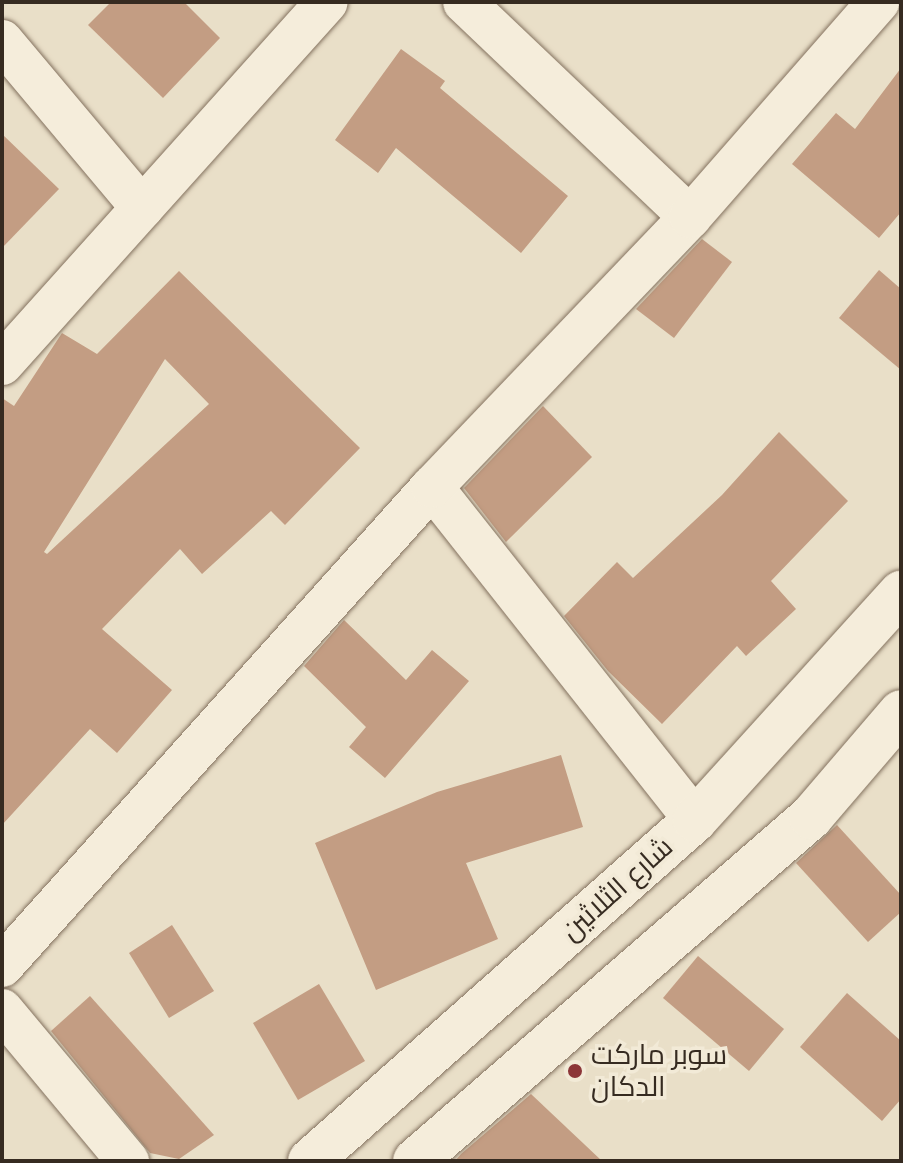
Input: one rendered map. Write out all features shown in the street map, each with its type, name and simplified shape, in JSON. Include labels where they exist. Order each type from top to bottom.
[{"type":"street","points":[[2,364],[327,2]]},
{"type":"street","points":[[464,2],[690,217]]},
{"type":"street","points":[[2,966],[432,487],[690,217],[878,2]]},
{"type":"street","points":[[2,41],[142,208]]},
{"type":"street","points":[[432,487],[695,820]]},
{"type":"street","name":"شارع الثلاثين","points":[[310,1161],[695,820],[901,593]]},
{"type":"street","points":[[415,1161],[811,817],[901,712]]},
{"type":"street","points":[[2,1010],[128,1161]]},
{"type":"building","points":[[111,2],[184,2],[220,38],[163,98],[88,25]]},
{"type":"building","points":[[401,49],[445,81],[440,88],[568,196],[521,253],[396,148],[378,173],[335,140]]},
{"type":"building","points":[[901,68],[901,212],[879,238],[792,164],[836,113],[855,129]]},
{"type":"building","points":[[2,134],[59,189],[2,248]]},
{"type":"building","points":[[702,239],[732,262],[674,338],[636,309]]},
{"type":"building","points":[[879,270],[901,289],[901,370],[839,318]]},
{"type":"building","points":[[179,271],[360,448],[285,525],[271,511],[202,574],[180,549],[102,629],[172,690],[117,753],[90,729],[2,825],[2,398],[14,406],[62,333],[97,354]],"holes":[[[165,359],[209,404],[47,554],[44,552]]]},
{"type":"building","points":[[543,406],[592,457],[506,542],[464,488]]},
{"type":"building","points":[[779,432],[848,501],[771,581],[796,609],[746,656],[737,646],[662,724],[608,671],[564,616],[617,562],[633,578],[722,495]]},
{"type":"building","points":[[344,620],[406,680],[432,650],[469,681],[385,778],[349,747],[366,727],[304,666]]},
{"type":"building","points":[[561,755],[583,827],[466,863],[498,939],[376,990],[315,843],[437,792]]},
{"type":"building","points":[[837,825],[901,895],[901,912],[868,942],[796,863]]},
{"type":"building","points":[[172,925],[214,991],[169,1018],[129,953]]},
{"type":"building","points":[[698,956],[784,1029],[749,1071],[663,998]]},
{"type":"building","points":[[319,984],[365,1061],[298,1100],[253,1023]]},
{"type":"building","points":[[847,993],[901,1041],[901,1099],[882,1121],[800,1047]]},
{"type":"building","points":[[90,996],[214,1135],[179,1159],[150,1153],[51,1031]]},
{"type":"building","points":[[531,1094],[602,1161],[455,1161],[461,1154]]},
{"type":"place","name":"سوبر ماركت الدكان","points":[[575,1071]]}]
